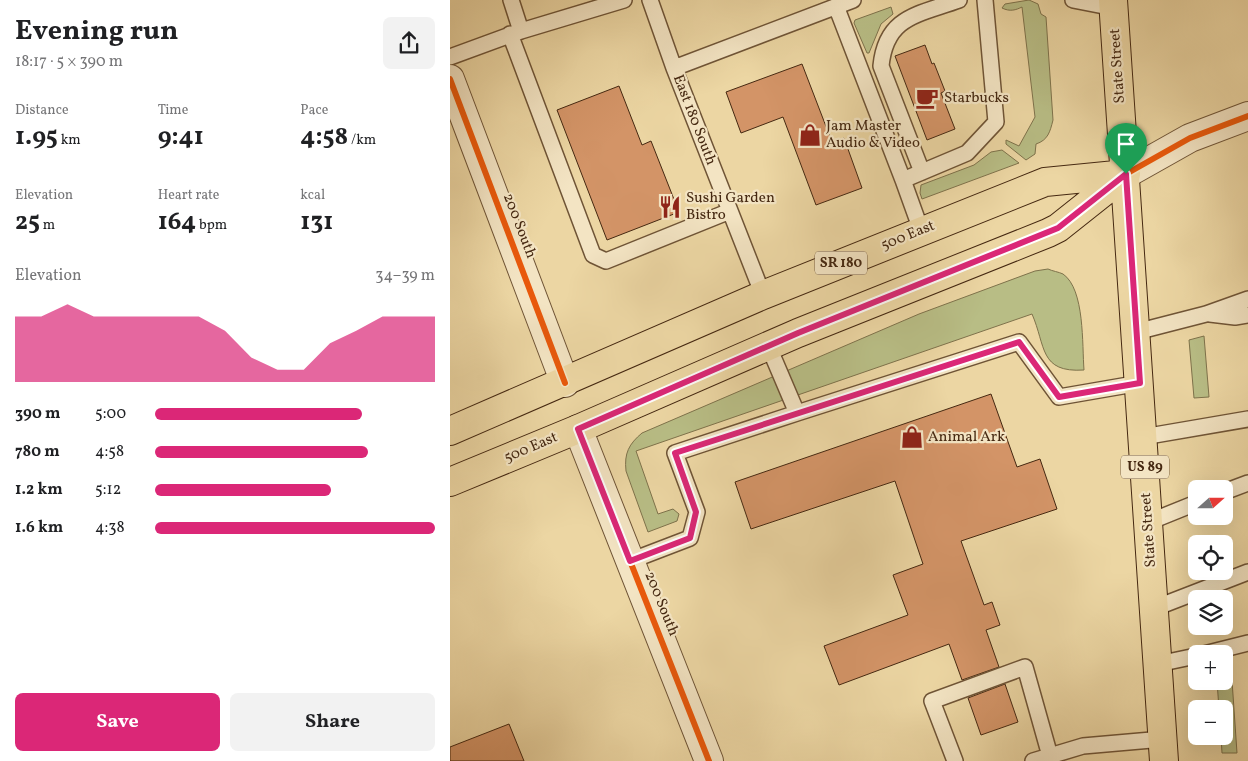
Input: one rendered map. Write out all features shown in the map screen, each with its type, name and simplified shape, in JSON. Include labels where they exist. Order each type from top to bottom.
[{"type":"main road","name":"State Street","points":[[1114,4],[1164,750]]},
{"type":"main road","name":"500 East","points":[[450,431],[565,383],[764,295],[921,230],[1046,182],[1126,174]]},
{"type":"main road","name":"500 East","points":[[450,482],[578,429],[768,346],[1058,228],[1126,174]]},
{"type":"street","name":"200 South","points":[[450,79],[565,383]]},
{"type":"street","name":"500 East","points":[[1126,174],[1190,138],[1248,116]]},
{"type":"street","name":"200 South","points":[[578,429],[709,761]]},
{"type":"lane","points":[[510,0],[516,33],[593,255],[606,261],[730,211]]},
{"type":"lane","points":[[450,57],[516,33],[624,0]]},
{"type":"lane","name":"East 180 South","points":[[650,0],[674,68],[764,295]]},
{"type":"lane","points":[[674,68],[853,0]]},
{"type":"lane","points":[[922,172],[881,66],[883,50],[891,33],[903,21],[959,0]]},
{"type":"lane","points":[[903,180],[967,154],[996,122],[986,0]]},
{"type":"lane","points":[[1073,0],[1114,4]]},
{"type":"lane","points":[[836,6],[921,230]]},
{"type":"lane","points":[[1136,332],[1206,314],[1248,299]]},
{"type":"lane","points":[[1206,314],[1235,318],[1248,314]]},
{"type":"lane","points":[[630,561],[690,538],[696,512],[675,453],[1019,342],[1059,397],[1140,383]]},
{"type":"lane","points":[[768,346],[797,413]]},
{"type":"lane","points":[[1143,437],[1248,419]]},
{"type":"lane","points":[[1233,489],[1248,483]]},
{"type":"lane","points":[[1149,522],[1188,506]]},
{"type":"lane","points":[[1154,608],[1248,572]]},
{"type":"lane","points":[[1233,647],[1248,643]]},
{"type":"lane","points":[[1158,664],[1188,658]]},
{"type":"lane","points":[[955,761],[932,701],[1026,667],[1050,756]]},
{"type":"lane","points":[[1033,761],[1083,746],[1164,750]]},
{"type":"green space","points":[[1029,0],[1038,4],[1041,14],[1046,17],[1053,120],[1048,135],[1036,144],[1035,154],[1026,160],[1006,144],[1006,140],[1019,146],[1035,117],[1022,7],[1013,10],[1002,8],[1005,4]]},
{"type":"green space","points":[[891,7],[893,14],[881,24],[869,53],[867,53],[854,23],[855,20]]},
{"type":"green space","points":[[1002,150],[1019,163],[922,199],[920,193],[921,185],[974,165],[991,152]]},
{"type":"green space","points":[[1048,269],[1063,274],[1070,281],[1075,292],[1081,318],[1084,370],[1069,370],[1051,362],[1046,355],[1032,314],[636,451],[658,514],[673,509],[679,514],[677,521],[648,532],[626,471],[628,449],[642,433],[919,314],[1035,271]]},
{"type":"green space","points":[[1204,336],[1209,397],[1194,398],[1189,340]]},
{"type":"green space","points":[[1218,690],[1233,690],[1237,753],[1222,753],[1222,745],[1233,745],[1233,700],[1218,700]]},
{"type":"building","name":"Starbucks","points":[[925,45],[945,91],[941,93],[955,129],[927,140],[895,56]]},
{"type":"building","name":"Jam Master Audio & Video","points":[[802,64],[832,142],[844,138],[862,188],[816,205],[783,117],[741,133],[726,92]]},
{"type":"building","points":[[619,86],[642,145],[651,141],[679,212],[607,240],[557,110]]},
{"type":"building","points":[[991,394],[1017,467],[1040,459],[1057,509],[961,541],[984,605],[992,602],[1000,625],[986,630],[999,667],[962,680],[949,644],[839,685],[824,646],[908,615],[893,575],[923,564],[895,481],[751,529],[735,482]]},
{"type":"building","points":[[1005,684],[1018,722],[981,735],[968,698]]},
{"type":"building","points":[[509,724],[524,761],[450,761],[450,747]]},
{"type":"cycle path","points":[[450,79],[565,383]]},
{"type":"cycle path","points":[[1126,174],[1190,138],[1248,116]]},
{"type":"cycle path","points":[[578,429],[709,761]]},
{"type":"place","name":"Starbucks","points":[[927,98]]},
{"type":"place","name":"Jam Master Audio & Video","points":[[810,135]]},
{"type":"place","name":"Sushi Garden Bistro","points":[[670,207]]},
{"type":"place","name":"Animal Ark","points":[[912,437]]},
{"type":"route","points":[[1126,174],[1140,383],[1059,397],[1019,342],[675,453],[696,512],[690,538],[630,561],[578,429],[798,333],[1048,233],[1058,228],[1126,174]]}]
